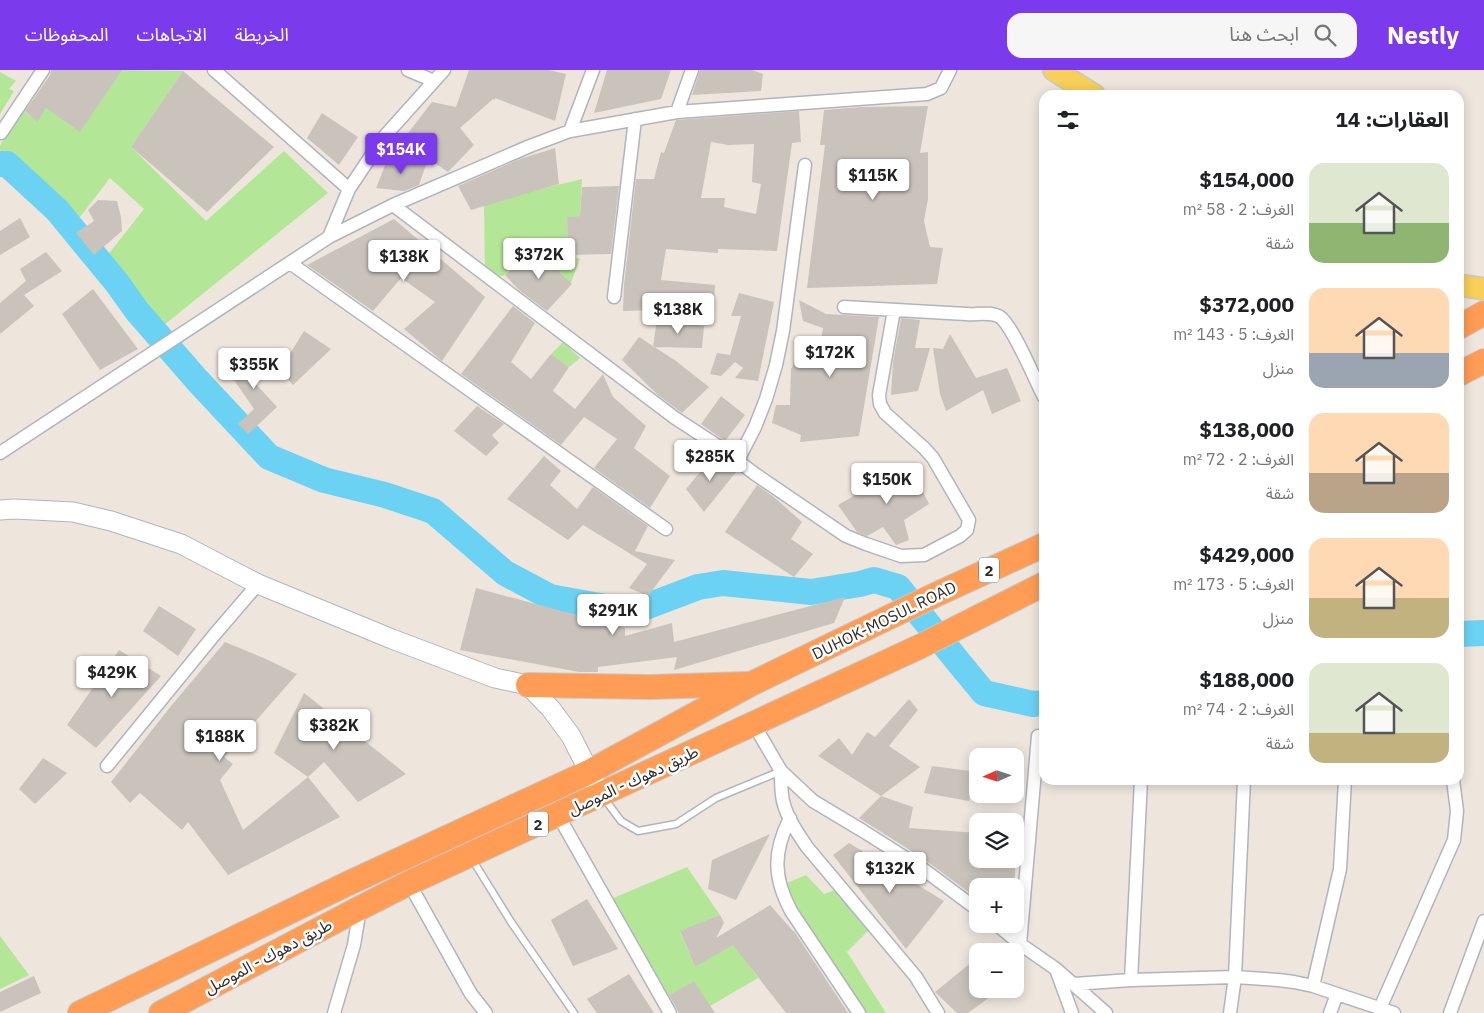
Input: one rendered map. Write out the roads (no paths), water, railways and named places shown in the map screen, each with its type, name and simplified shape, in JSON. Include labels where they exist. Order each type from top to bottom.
[{"type":"highway","points":[[1464,324],[1484,313]]},
{"type":"highway","points":[[1464,371],[1484,361]]},
{"type":"highway","name":"DUHOK-MOSUL ROAD","points":[[751,684],[1039,547]]},
{"type":"highway","name":"طريق دهوك - الموصل","points":[[161,1013],[410,883],[920,647],[1039,587]]},
{"type":"highway","points":[[528,686],[650,688],[751,684]]},
{"type":"highway","name":"2","points":[[589,772],[751,684]]},
{"type":"highway","name":"طريق دهوك - الموصل","points":[[80,1013],[349,883],[589,772]]},
{"type":"main road","points":[[1054,70],[1086,90]]},
{"type":"main road","points":[[1464,286],[1484,289]]},
{"type":"main road","points":[[0,510],[73,512],[110,521],[181,544],[258,584],[392,639],[495,678],[528,686],[561,722],[579,750],[602,794]]},
{"type":"street","points":[[1,133],[43,70]]},
{"type":"street","points":[[214,70],[349,189]]},
{"type":"street","points":[[408,70],[434,81]]},
{"type":"street","points":[[329,237],[349,189],[383,138],[444,70]]},
{"type":"street","points":[[570,131],[593,70]]},
{"type":"street","points":[[677,112],[692,70]]},
{"type":"street","points":[[0,453],[329,237],[470,170],[570,131],[677,112],[927,94],[941,88],[950,70]]},
{"type":"street","points":[[614,297],[635,119]]},
{"type":"street","points":[[738,460],[755,427],[776,366],[783,331],[805,165]]},
{"type":"street","points":[[393,205],[675,418],[738,460],[755,474],[846,536],[901,556],[924,554],[960,536],[967,530],[969,520],[933,458],[885,412],[880,404],[879,395],[894,310]]},
{"type":"street","points":[[290,263],[666,529]]},
{"type":"street","points":[[844,307],[992,314],[999,317],[1005,323],[1039,387]]},
{"type":"street","points":[[107,766],[258,584]]},
{"type":"street","points":[[753,723],[781,771],[812,801],[923,869],[969,903]]},
{"type":"street","points":[[1020,943],[1038,736]]},
{"type":"street","points":[[781,771],[782,796],[790,818],[807,847],[916,977],[938,1013]]},
{"type":"street","points":[[1131,980],[1141,785]]},
{"type":"street","points":[[1230,1013],[1235,977],[1244,785]]},
{"type":"street","points":[[1313,986],[1340,869],[1345,785]]},
{"type":"street","points":[[1379,1010],[1454,840],[1457,811],[1454,785]]},
{"type":"street","points":[[558,815],[670,1013]]},
{"type":"street","points":[[790,818],[778,847],[778,880],[783,896],[859,1013]]},
{"type":"street","points":[[410,883],[472,994],[486,1013]]},
{"type":"street","points":[[334,1013],[354,945],[360,908]]},
{"type":"street","points":[[1450,1013],[1484,921]]},
{"type":"street","points":[[1007,933],[1019,943]]},
{"type":"street","points":[[1024,947],[1056,969],[1106,1013]]},
{"type":"street","points":[[1056,969],[1072,1013]]},
{"type":"street","points":[[1074,984],[1131,980],[1235,977],[1294,982],[1313,986],[1379,1010],[1394,1013]]},
{"type":"street","points":[[1330,1013],[1337,994]]},
{"type":"lane","points":[[602,794],[621,821],[638,831],[676,824],[716,798],[781,771]]},
{"type":"lane","points":[[470,856],[510,922],[574,1013]]},
{"type":"waterway","points":[[0,164],[7,164],[57,210],[117,283],[137,311],[197,380],[269,457],[324,480],[385,495],[433,511],[505,573],[550,597],[632,612],[698,587],[723,583],[811,592],[874,580],[898,587],[984,693],[1033,704],[1039,703]]},
{"type":"waterway","points":[[1464,634],[1484,633]]}]
